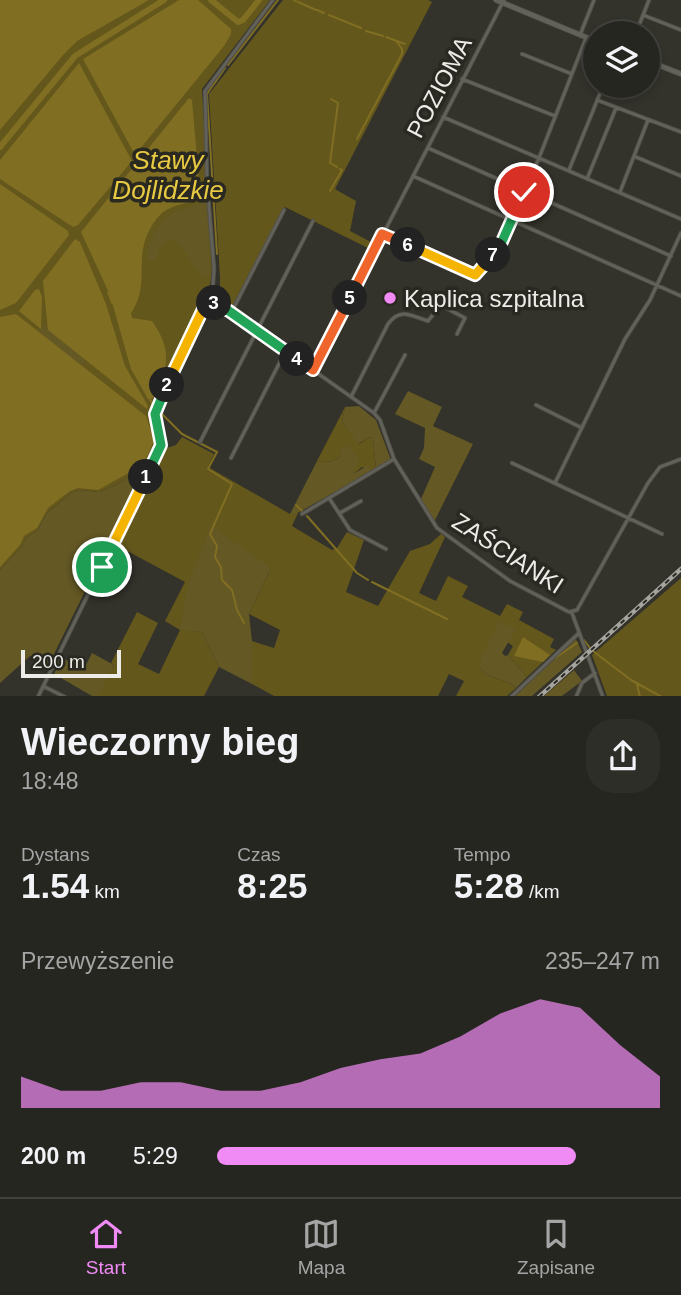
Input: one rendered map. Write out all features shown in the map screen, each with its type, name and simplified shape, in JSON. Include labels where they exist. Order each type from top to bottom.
[{"type":"street","points":[[38,696],[159,450],[161,440],[155,417],[156,408],[208,301],[213,285],[205,91],[273,0]]},
{"type":"street","points":[[382,234],[475,275],[496,251],[505,235],[572,74],[583,36],[495,0]]},
{"type":"street","points":[[588,21],[594,0]]},
{"type":"street","points":[[641,21],[649,0]]},
{"type":"street","name":"POZIOMA","points":[[313,370],[503,2]]},
{"type":"street","points":[[643,15],[681,30]]},
{"type":"street","points":[[522,54],[572,74]]},
{"type":"street","points":[[660,66],[681,74]]},
{"type":"street","points":[[462,79],[555,116]]},
{"type":"street","points":[[569,170],[597,100],[681,132]]},
{"type":"street","points":[[587,179],[616,107]]},
{"type":"street","points":[[443,117],[681,219]]},
{"type":"street","points":[[620,193],[648,120]]},
{"type":"street","points":[[427,148],[671,256]]},
{"type":"street","points":[[634,156],[681,176]]},
{"type":"street","points":[[413,176],[681,296]]},
{"type":"street","points":[[231,313],[284,210]]},
{"type":"street","points":[[200,442],[313,221]]},
{"type":"street","points":[[555,484],[625,339],[650,300],[681,233]]},
{"type":"street","name":"ZAŚCIANKI","points":[[208,301],[231,313],[374,413],[380,420],[394,459],[436,528],[510,581],[572,613],[577,610],[627,517],[660,467],[681,459]]},
{"type":"street","points":[[351,397],[388,324],[396,315],[405,313],[428,321],[439,307],[444,307],[464,318],[457,334]]},
{"type":"street","points":[[231,458],[286,351]]},
{"type":"street","points":[[374,413],[405,355]]},
{"type":"street","points":[[536,405],[582,428]]},
{"type":"street","points":[[302,514],[394,459]]},
{"type":"street","points":[[512,463],[662,534]]},
{"type":"street","points":[[329,498],[349,530],[386,549]]},
{"type":"street","points":[[338,513],[361,501]]},
{"type":"street","points":[[572,613],[603,696]]},
{"type":"street","points":[[512,696],[579,633]]},
{"type":"street","points":[[576,696],[582,683],[595,673]]},
{"type":"street","points":[[43,686],[65,696]]},
{"type":"shaded area","points":[[0,0],[270,0],[202,89],[212,268],[210,287],[151,412],[156,448],[148,464],[118,484],[99,492],[79,490],[71,493],[46,514],[38,530],[26,538],[0,570]]},
{"type":"shaded area","points":[[283,0],[432,2],[335,189],[356,201],[350,231],[374,241],[370,249],[285,207],[233,307],[228,308],[216,302],[220,293],[220,277],[209,94]]},
{"type":"shaded area","points":[[207,193],[210,277],[198,271],[178,243],[172,239],[163,244],[156,260],[148,261],[148,246],[160,224],[173,213],[198,203]]},
{"type":"shaded area","points":[[41,326],[48,326],[82,355],[85,362],[78,368],[41,337],[37,332]]},
{"type":"shaded area","points":[[408,391],[442,407],[433,426],[473,444],[434,522],[421,499],[435,467],[419,459],[424,448],[425,428],[395,414]]},
{"type":"shaded area","points":[[359,406],[376,420],[391,460],[376,469],[373,439],[370,437],[358,444],[342,421],[345,407]]},
{"type":"shaded area","points":[[345,407],[342,421],[359,444],[370,437],[373,439],[376,469],[372,471],[362,467],[353,472],[355,466],[342,455],[330,461],[317,461]]},
{"type":"shaded area","points":[[182,437],[214,454],[208,467],[290,514],[298,513],[292,526],[332,550],[337,548],[347,532],[364,540],[346,592],[378,606],[410,551],[430,544],[441,534],[445,537],[419,593],[436,601],[448,576],[468,586],[462,597],[500,616],[507,604],[523,612],[519,620],[554,639],[550,647],[556,650],[527,677],[508,655],[513,646],[507,642],[479,667],[516,688],[507,696],[456,696],[464,681],[449,674],[438,696],[274,696],[252,684],[252,641],[274,648],[280,630],[249,614],[271,568],[180,629],[202,632],[219,667],[204,696],[95,696],[114,665],[111,663],[137,612],[158,623],[138,664],[159,674],[180,630],[165,621],[185,582],[118,546],[164,449],[176,445]]},
{"type":"shaded area","points":[[343,446],[351,447],[359,461],[353,472],[368,465],[372,471],[294,515],[290,514],[317,461],[336,459],[342,455],[339,451]]},
{"type":"shaded area","points":[[148,464],[54,654],[84,669],[92,653],[114,665],[98,696],[92,696],[54,674],[57,668],[30,656],[0,683],[0,570],[26,538],[38,530],[46,514],[71,493],[79,490],[99,492],[118,484]]},
{"type":"shaded area","points":[[211,526],[271,568],[249,614],[252,684],[219,667],[202,632],[180,630],[188,584]]},
{"type":"shaded area","points":[[681,578],[681,696],[607,696],[592,655]]},
{"type":"shaded area","points":[[500,621],[516,629],[502,653],[508,655],[527,677],[516,688],[479,667],[482,655]]},
{"type":"shaded area","points":[[576,639],[582,652],[532,696],[515,696]]},
{"type":"shaded area","points":[[574,670],[582,681],[562,696],[544,696]]},
{"type":"water","points":[[0,0],[149,0],[77,41],[0,130]]},
{"type":"water","name":"Stawy Dojlidzkie","points":[[179,0],[198,0],[231,29],[231,34],[135,155],[83,59]]},
{"type":"water","name":"Stawy Dojlidzkie","points":[[79,63],[132,161],[78,225],[73,227],[0,179],[0,160]]},
{"type":"water","name":"Stawy Dojlidzkie","points":[[189,98],[192,100],[198,195],[163,212],[150,229],[143,251],[140,292],[131,313],[132,318],[152,321],[166,350],[162,377],[153,398],[148,399],[131,369],[110,295],[81,232]]},
{"type":"water","name":"Stawy Dojlidzkie","points":[[0,184],[68,231],[69,235],[16,303],[0,310]]},
{"type":"water","name":"Stawy Dojlidzkie","points":[[75,239],[80,242],[106,304],[125,366],[148,406],[147,409],[48,330],[43,281]]},
{"type":"water","points":[[39,289],[42,297],[41,329],[19,311],[35,290]]},
{"type":"water","points":[[16,314],[146,416],[154,441],[143,465],[98,490],[78,488],[70,491],[48,508],[37,528],[24,536],[20,545],[0,567],[0,317]]},
{"type":"water","points":[[523,637],[550,655],[543,662],[514,656]]},
{"type":"waterway","points":[[0,147],[75,56],[164,0]]},
{"type":"waterway","points":[[211,0],[238,22],[243,20],[259,0]]},
{"type":"waterway","points":[[228,65],[278,0]]},
{"type":"waterway","points":[[298,2],[316,10]]},
{"type":"waterway","points":[[317,10],[324,13]]},
{"type":"waterway","points":[[329,15],[361,28]]},
{"type":"waterway","points":[[366,31],[383,36]]},
{"type":"waterway","points":[[386,37],[405,44]]},
{"type":"waterway","points":[[357,139],[402,54],[397,42]]},
{"type":"waterway","points":[[214,84],[225,68]]},
{"type":"waterway","points":[[213,85],[207,94],[217,254]]},
{"type":"waterway","points":[[331,99],[338,103],[330,163],[337,167]]},
{"type":"waterway","points":[[330,191],[342,170],[340,169]]},
{"type":"waterway","points":[[108,292],[112,303]]},
{"type":"waterway","points":[[150,399],[154,407]]},
{"type":"waterway","points":[[159,411],[182,434],[217,452],[208,469],[232,484],[210,534],[217,546],[215,557],[221,567],[222,580],[232,590],[237,610],[244,623]]},
{"type":"waterway","points":[[296,505],[302,511]]},
{"type":"waterway","points":[[307,516],[357,573],[368,580]]},
{"type":"waterway","points":[[372,582],[447,619]]},
{"type":"waterway","points":[[584,640],[590,648]]},
{"type":"waterway","points":[[555,658],[577,643]]},
{"type":"waterway","points":[[593,651],[631,680],[660,696]]},
{"type":"waterway","points":[[637,684],[640,696]]},
{"type":"railway","points":[[540,696],[681,569]]},
{"type":"place","name":"Kaplica szpitalna","points":[[390,298]]},
{"type":"route","points":[[102,567],[161,445],[155,417],[156,408],[207,302],[229,311],[313,370],[382,234],[475,275],[500,246],[524,192]]}]
